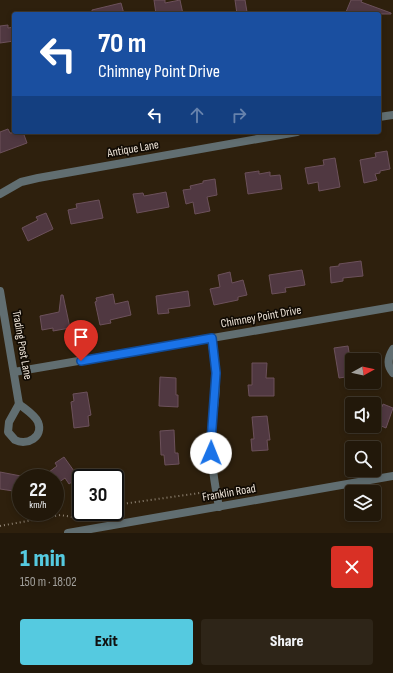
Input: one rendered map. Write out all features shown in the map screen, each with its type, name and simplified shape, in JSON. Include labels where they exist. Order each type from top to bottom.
[{"type":"street","points":[[381,117],[393,115]]},
{"type":"street","name":"Antique Lane","points":[[0,194],[21,182],[38,178],[286,134]]},
{"type":"street","name":"Trading Post Lane","points":[[0,291],[20,404]]},
{"type":"street","name":"Chimney Point Drive","points":[[14,372],[393,307]]},
{"type":"street","points":[[212,338],[216,373],[211,453],[219,507]]},
{"type":"street","points":[[393,349],[388,361],[388,366],[393,373]]},
{"type":"street","points":[[20,404],[34,416],[38,425],[37,435],[34,439],[26,443],[15,440],[8,432],[9,422],[20,404]]},
{"type":"street","name":"Franklin Road","points":[[68,533],[393,476]]},
{"type":"path","points":[[124,504],[206,492]]},
{"type":"path","points":[[0,526],[60,515],[72,517]]},
{"type":"building","points":[[154,0],[165,0],[165,3],[180,0],[183,12],[156,12]]},
{"type":"building","points":[[235,0],[245,0],[247,12],[237,12]]},
{"type":"building","points":[[351,0],[362,0],[361,2],[391,14],[381,14],[381,12],[346,12]]},
{"type":"building","points":[[121,3],[123,12],[92,12],[92,10]]},
{"type":"building","points":[[8,25],[8,28],[12,27],[12,41],[0,43],[0,26]]},
{"type":"building","points":[[8,129],[12,134],[24,134],[27,143],[0,153],[0,132]]},
{"type":"building","points":[[387,151],[390,169],[380,171],[380,173],[375,174],[377,180],[364,183],[360,160],[376,157],[375,153]]},
{"type":"building","points":[[335,158],[340,187],[319,191],[318,182],[308,184],[305,168],[324,165],[323,160]]},
{"type":"building","points":[[259,171],[259,174],[270,172],[270,176],[280,175],[282,189],[248,194],[245,173]]},
{"type":"building","points":[[215,179],[217,195],[207,197],[210,211],[195,214],[193,202],[186,204],[183,190],[191,189],[190,186],[203,183],[203,181]]},
{"type":"building","points":[[166,192],[169,207],[137,213],[133,194],[143,193],[144,196]]},
{"type":"building","points":[[99,200],[103,218],[71,224],[68,210],[77,208],[76,204]]},
{"type":"building","points":[[46,213],[53,229],[28,241],[22,228],[38,220],[36,217]]},
{"type":"building","points":[[361,261],[363,276],[343,278],[343,281],[331,283],[330,267],[339,266],[339,264]]},
{"type":"building","points":[[302,270],[305,285],[285,288],[286,292],[272,294],[269,275]]},
{"type":"building","points":[[230,272],[232,283],[243,280],[247,295],[238,297],[238,300],[214,305],[210,289],[220,287],[218,275]]},
{"type":"building","points":[[188,291],[190,306],[168,309],[169,313],[158,314],[156,296]]},
{"type":"building","points":[[113,294],[115,304],[128,301],[131,315],[110,320],[111,323],[100,325],[95,302],[97,301],[96,298]]},
{"type":"building","points":[[61,295],[63,295],[70,328],[53,331],[53,328],[42,330],[40,316],[59,312]]},
{"type":"building","points":[[348,346],[349,353],[345,353],[345,377],[339,378],[334,348]]},
{"type":"building","points":[[252,363],[267,363],[266,378],[274,378],[274,396],[249,396],[248,385],[252,385]]},
{"type":"building","points":[[160,377],[176,378],[178,407],[159,406]]},
{"type":"building","points":[[87,392],[91,415],[88,416],[89,426],[74,428],[71,402],[74,401],[73,394]]},
{"type":"building","points":[[383,404],[393,408],[386,428],[381,426],[381,406]]},
{"type":"building","points":[[267,416],[270,440],[267,440],[268,450],[252,451],[251,439],[254,439],[252,417]]},
{"type":"building","points":[[174,430],[175,453],[178,453],[179,464],[165,465],[164,455],[161,455],[160,431]]},
{"type":"building","points":[[64,457],[73,469],[72,482],[69,484],[65,478],[64,479],[64,469],[53,469],[57,466],[55,463]]},
{"type":"building","points":[[0,472],[12,474],[12,491],[0,489]]},
{"type":"route","points":[[81,361],[212,338],[215,357],[216,388],[211,453]]}]
